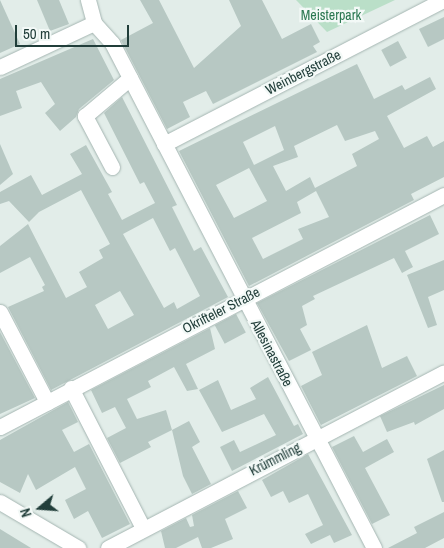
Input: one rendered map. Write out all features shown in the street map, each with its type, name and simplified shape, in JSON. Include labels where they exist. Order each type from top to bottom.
[{"type":"street","name":"Allesinastraße","points":[[88,0],[94,24],[112,43],[374,548]]},
{"type":"street","name":"Weinbergstraße","points":[[164,144],[443,0]]},
{"type":"street","points":[[0,67],[94,24]]},
{"type":"street","points":[[112,167],[85,116],[130,78]]},
{"type":"street","name":"Okrifteler Straße","points":[[0,427],[243,298],[444,195]]},
{"type":"street","points":[[0,312],[47,402]]},
{"type":"street","name":"Krümmling","points":[[108,548],[444,372]]},
{"type":"street","points":[[71,388],[143,528]]},
{"type":"street","points":[[0,502],[78,548]]},
{"type":"green space","name":"Meisterpark","points":[[296,0],[395,0],[327,32]]},
{"type":"building","points":[[0,0],[20,44],[0,53]]},
{"type":"building","points":[[37,0],[59,0],[69,24],[50,31]]},
{"type":"building","points":[[140,0],[159,0],[194,68],[241,26],[229,0],[262,0],[282,39],[311,24],[320,42],[313,46],[317,52],[213,104],[206,91],[183,102],[190,117],[167,129],[121,40],[153,23]]},
{"type":"building","points":[[444,17],[444,39],[428,47],[419,29]]},
{"type":"building","points":[[93,39],[114,80],[79,109],[76,117],[60,131],[45,113],[55,104],[41,82],[16,91],[22,108],[0,116],[0,79]]},
{"type":"building","points":[[398,41],[407,58],[390,67],[381,50]]},
{"type":"building","points":[[357,64],[374,99],[402,85],[405,90],[430,77],[436,89],[387,116],[404,148],[427,136],[433,147],[444,141],[444,177],[411,194],[414,200],[249,286],[179,151]],"holes":[[[337,125],[345,141],[375,131],[379,139],[352,154],[357,166],[315,188],[310,177],[286,191],[273,166],[298,157],[294,146]],[[275,126],[284,150],[254,165],[243,142]],[[249,168],[267,201],[234,218],[216,185]],[[316,191],[329,217],[298,229],[303,239],[263,259],[252,238],[301,213],[297,202]]]},
{"type":"building","points":[[122,97],[177,205],[172,207],[194,251],[201,247],[228,297],[51,390],[8,307],[44,291],[42,287],[45,285],[30,257],[0,273],[0,246],[28,224],[66,298],[87,287],[79,272],[103,258],[99,250],[110,244],[81,190],[39,212],[29,222],[9,201],[0,204],[0,192],[31,175],[42,195],[82,174],[70,154],[86,145],[112,192],[108,194],[122,220],[155,203],[144,182],[140,184],[104,113]],"holes":[[[153,218],[170,251],[175,248],[200,296],[177,309],[174,302],[164,308],[123,234]],[[120,291],[134,315],[108,329],[95,305]]]},
{"type":"building","points":[[0,144],[13,174],[0,185]]},
{"type":"building","points":[[430,215],[439,234],[405,251],[413,267],[402,273],[394,258],[313,296],[315,299],[302,306],[307,325],[300,329],[311,350],[289,361],[257,303]]},
{"type":"building","points":[[444,260],[444,290],[428,297],[437,325],[428,328],[407,275]]},
{"type":"building","points":[[236,314],[246,333],[225,344],[215,325]]},
{"type":"building","points":[[367,325],[382,368],[407,356],[417,376],[321,425],[301,386],[322,375],[312,352]]},
{"type":"building","points":[[210,328],[215,349],[186,364],[198,389],[187,391],[174,367],[148,381],[151,387],[127,399],[137,419],[166,410],[172,430],[148,442],[151,447],[120,463],[107,438],[126,428],[115,407],[102,413],[91,390]]},
{"type":"building","points":[[0,332],[35,398],[0,414]]},
{"type":"building","points":[[268,377],[294,426],[298,424],[303,434],[232,471],[220,447],[234,440],[240,452],[276,435],[264,414],[222,432],[199,390],[218,380],[231,410],[256,399],[250,388]]},
{"type":"building","points":[[444,385],[444,409],[415,425],[414,422],[387,432],[380,416]]},
{"type":"building","points":[[68,402],[78,422],[62,430],[74,452],[89,444],[130,524],[102,538],[88,511],[74,519],[65,500],[86,489],[75,467],[36,490],[28,474],[20,493],[0,482],[0,440]]},
{"type":"building","points":[[189,421],[200,442],[192,447],[211,484],[192,494],[183,476],[172,430]]},
{"type":"building","points":[[354,436],[363,452],[387,439],[394,452],[365,468],[390,515],[372,524],[332,447]]},
{"type":"building","points":[[444,450],[444,502],[442,502],[427,459]]},
{"type":"building","points":[[308,454],[352,535],[334,543],[330,535],[311,544],[305,534],[323,525],[308,494],[289,503],[283,491],[271,497],[262,480]]},
{"type":"building","points":[[238,491],[247,508],[225,519],[233,539],[211,548],[202,548],[198,537],[176,548],[165,548],[161,531],[186,518],[190,527],[194,526],[192,515]]},
{"type":"building","points":[[444,512],[444,538],[425,548],[388,548],[417,533],[414,527]]},
{"type":"building","points":[[0,529],[31,548],[0,548]]}]
